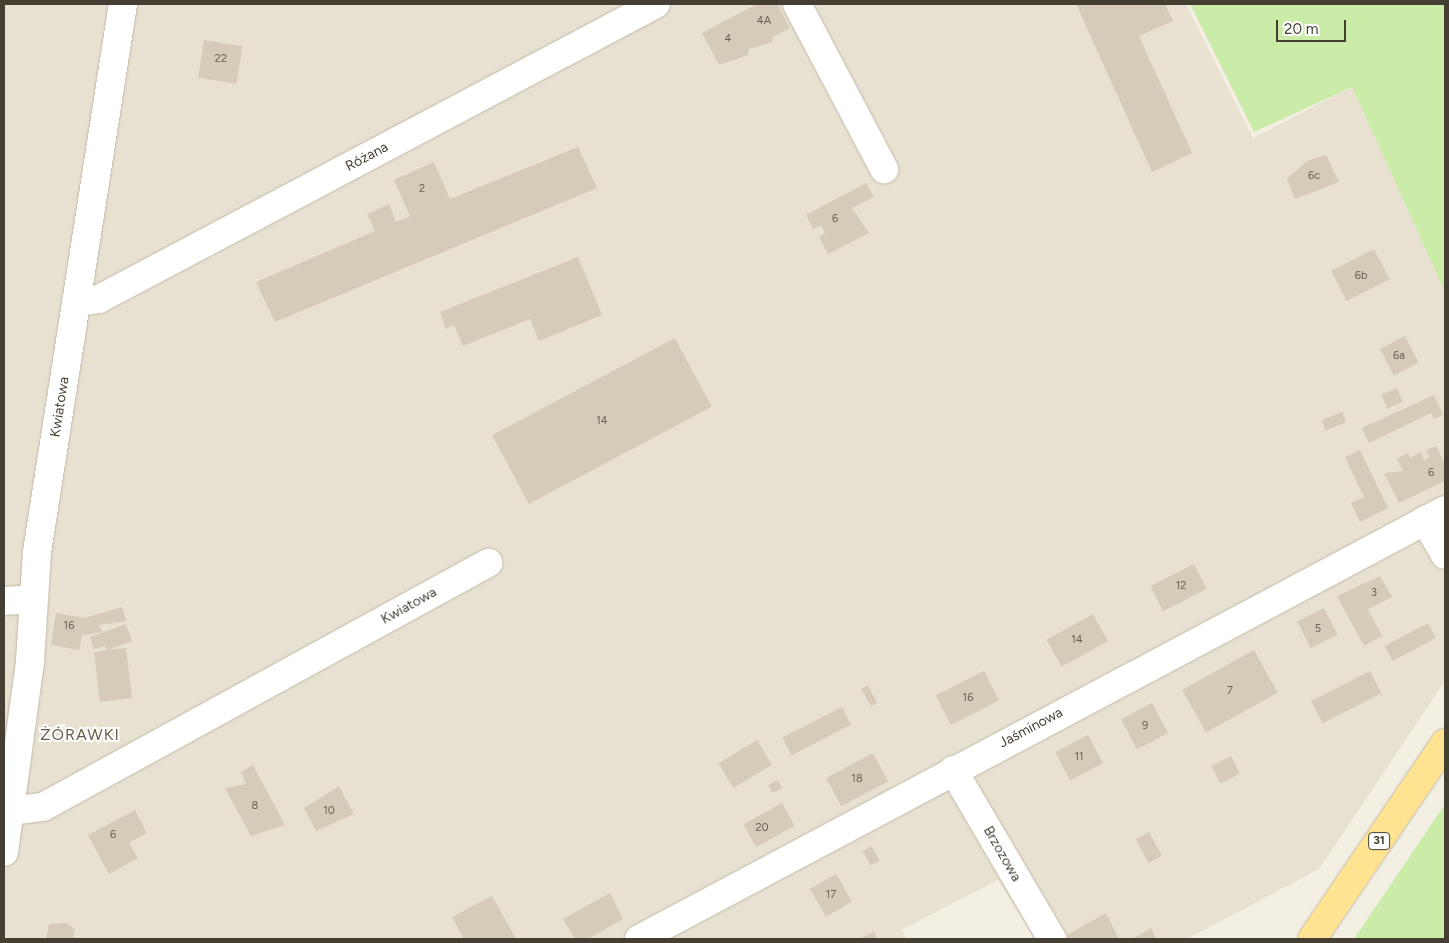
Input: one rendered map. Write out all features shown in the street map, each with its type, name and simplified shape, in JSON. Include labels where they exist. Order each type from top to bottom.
[{"type":"main road","name":"31","points":[[1312,939],[1445,743]]},
{"type":"street","name":"Kwiatowa","points":[[4,852],[30,661],[31,599],[124,4]]},
{"type":"street","name":"Różana","points":[[76,302],[99,299],[656,4]]},
{"type":"street","points":[[797,4],[884,169]]},
{"type":"street","name":"Jaśminowa","points":[[640,939],[953,770],[1435,515],[1445,555]]},
{"type":"street","name":"Kwiatowa","points":[[10,811],[43,808],[488,563]]},
{"type":"street","points":[[4,601],[31,599]]},
{"type":"street","name":"Brzozowa","points":[[953,770],[1052,939]]},
{"type":"shaded area","points":[[4,4],[1186,4],[1253,138],[1352,87],[1445,292],[1445,681],[1319,869],[1187,939],[1035,939],[998,880],[901,930],[907,939],[4,939]]},
{"type":"green space","points":[[1190,4],[1445,4],[1445,292],[1352,87],[1254,132]]},
{"type":"green space","points":[[1445,804],[1445,939],[1354,939]]},
{"type":"building","points":[[757,4],[777,4],[790,28],[773,37],[772,42],[749,49],[748,55],[719,65],[702,33]]},
{"type":"building","points":[[1076,4],[1165,4],[1173,21],[1139,36],[1192,153],[1152,172]]},
{"type":"building","points":[[204,40],[243,46],[237,84],[198,78]]},
{"type":"building","points":[[578,147],[597,188],[275,322],[256,282],[375,231],[367,214],[389,204],[396,222],[410,216],[394,180],[434,162],[450,199]]},
{"type":"building","points":[[1326,155],[1339,182],[1295,199],[1287,179],[1307,161]]},
{"type":"building","points":[[866,183],[874,197],[852,208],[869,233],[828,254],[819,237],[825,233],[821,225],[813,229],[806,215]]},
{"type":"building","points":[[1374,249],[1389,279],[1347,301],[1331,271]]},
{"type":"building","points":[[578,257],[602,315],[539,341],[530,319],[463,346],[454,325],[446,329],[440,312]]},
{"type":"building","points":[[1405,336],[1419,363],[1394,375],[1380,349]]},
{"type":"building","points":[[675,338],[712,407],[529,504],[492,435]]},
{"type":"building","points":[[1397,388],[1403,402],[1387,408],[1381,395]]},
{"type":"building","points":[[1434,395],[1443,415],[1434,419],[1431,413],[1369,443],[1362,428]]},
{"type":"building","points":[[1342,412],[1346,422],[1326,430],[1322,420]]},
{"type":"building","points":[[1436,446],[1445,464],[1445,481],[1399,503],[1384,473],[1403,471],[1397,459],[1408,453],[1410,458],[1421,452],[1424,460],[1430,457],[1426,450]]},
{"type":"building","points":[[1360,450],[1388,508],[1360,522],[1351,503],[1364,497],[1345,457]]},
{"type":"building","points":[[1194,564],[1207,589],[1163,611],[1150,586]]},
{"type":"building","points":[[1380,576],[1392,597],[1368,609],[1382,636],[1364,646],[1337,596]]},
{"type":"building","points":[[122,607],[126,621],[99,625],[102,632],[82,635],[79,650],[51,645],[56,613],[85,618]]},
{"type":"building","points":[[1324,608],[1338,635],[1311,648],[1297,622]]},
{"type":"building","points":[[1093,614],[1108,641],[1062,667],[1047,640]]},
{"type":"building","points":[[1428,623],[1436,638],[1393,661],[1385,646]]},
{"type":"building","points":[[126,624],[132,641],[107,650],[105,646],[94,649],[90,637]]},
{"type":"building","points":[[126,648],[132,698],[100,702],[94,652]]},
{"type":"building","points":[[1254,650],[1278,693],[1206,733],[1182,690]]},
{"type":"building","points":[[984,671],[999,700],[951,725],[936,696]]},
{"type":"building","points":[[1370,671],[1381,693],[1323,723],[1311,701]]},
{"type":"building","points":[[868,685],[877,703],[871,706],[861,689]]},
{"type":"building","points":[[1152,703],[1168,733],[1137,749],[1121,719]]},
{"type":"building","points":[[842,707],[851,725],[791,755],[782,737]]},
{"type":"building","points":[[1088,735],[1103,763],[1070,781],[1055,752]]},
{"type":"building","points":[[757,740],[772,765],[733,788],[718,763]]},
{"type":"building","points":[[873,753],[888,781],[841,806],[826,778]]},
{"type":"building","points":[[1231,756],[1240,774],[1220,784],[1211,766]]},
{"type":"building","points":[[253,765],[285,825],[251,836],[225,788],[246,784],[241,772]]},
{"type":"building","points":[[778,780],[782,788],[772,793],[768,785]]},
{"type":"building","points":[[339,786],[354,814],[316,831],[304,808]]},
{"type":"building","points":[[782,803],[795,826],[756,847],[744,824]]},
{"type":"building","points":[[135,810],[147,833],[129,843],[138,858],[109,874],[88,835]]},
{"type":"building","points":[[1149,832],[1162,856],[1148,863],[1136,839]]},
{"type":"building","points":[[871,846],[880,861],[871,866],[862,851]]},
{"type":"building","points":[[836,874],[852,902],[826,917],[810,889]]},
{"type":"building","points":[[610,893],[623,919],[588,939],[575,939],[563,919]]},
{"type":"building","points":[[492,896],[516,939],[464,939],[452,917]]},
{"type":"building","points":[[1106,913],[1119,939],[1069,939],[1067,935]]},
{"type":"building","points":[[66,923],[75,929],[73,937],[81,939],[46,939],[49,924]]},
{"type":"building","points":[[1151,928],[1156,939],[1132,939]]},
{"type":"building","points":[[874,932],[877,939],[859,939]]},
{"type":"district","name":"ŻÓRAWKI","points":[[80,735]]}]
